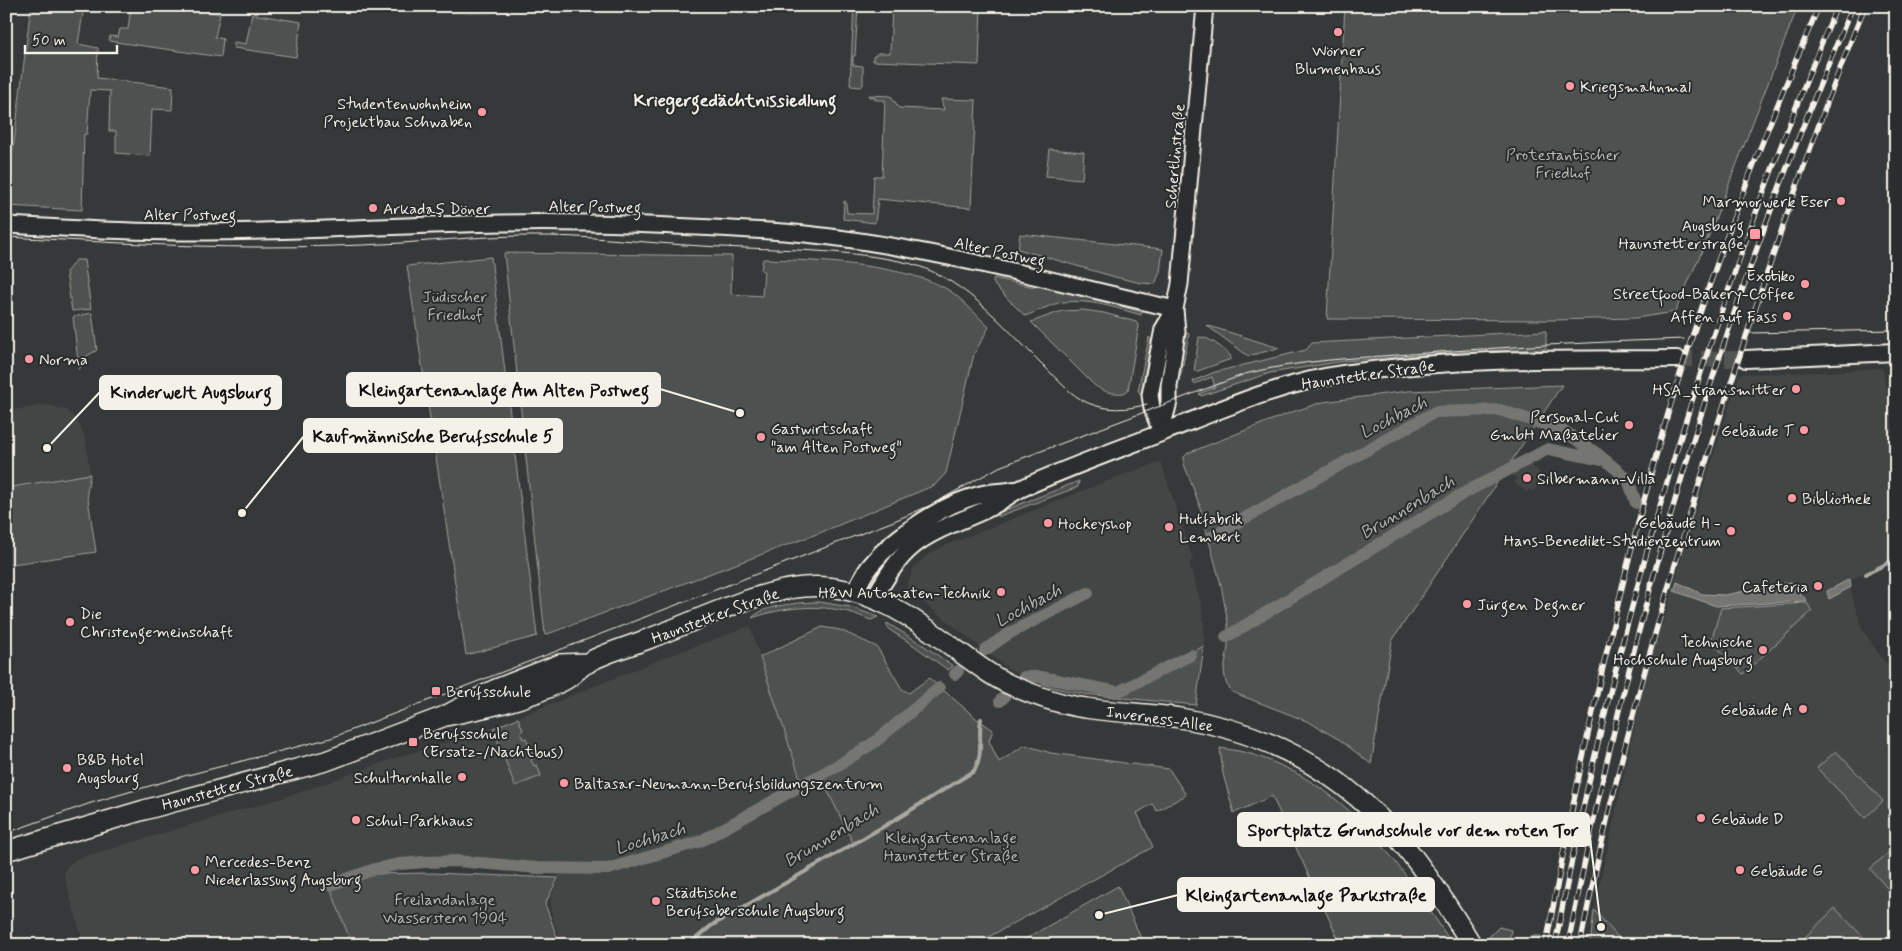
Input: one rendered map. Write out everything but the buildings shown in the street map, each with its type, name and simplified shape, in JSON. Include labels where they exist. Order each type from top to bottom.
[{"type":"main road","points":[[1746,359],[1896,352]]},
{"type":"main road","name":"Haunstetter Straße","points":[[874,598],[892,569],[913,546],[928,536],[988,509],[1018,490],[1161,433],[1288,386],[1342,374],[1424,364],[1515,359],[1677,359]]},
{"type":"main road","name":"Haunstetter Straße","points":[[6,852],[144,810],[326,761],[444,716],[502,704],[565,680],[588,663],[746,601],[780,590],[821,586],[855,591],[870,566],[880,555],[924,520],[983,494],[1018,490]]},
{"type":"main road","name":"Inverness-Allee","points":[[855,591],[898,610],[1010,685],[1043,698],[1083,708],[1180,718],[1223,727],[1266,741],[1297,754],[1360,799],[1398,837],[1440,894],[1472,945]]},
{"type":"street","name":"Schertlinstraße","points":[[1161,433],[1169,402],[1169,386],[1177,332],[1175,309],[1180,284],[1205,6]]},
{"type":"street","name":"Alter Postweg","points":[[6,225],[178,232],[250,232],[546,222],[769,231],[831,237],[909,250],[1024,273],[1175,309]]},
{"type":"shaded area","points":[[431,6],[491,6],[491,15],[431,12]]},
{"type":"shaded area","name":"Technische Hochschule Augsburg","points":[[1881,368],[1896,444],[1896,558],[1850,580],[1853,599],[1862,629],[1881,657],[1896,674],[1896,945],[1871,945],[1835,909],[1798,945],[1625,945],[1594,910],[1653,643],[1665,618],[1686,542],[1740,374],[1827,372]]},
{"type":"shaded area","points":[[47,405],[67,410],[76,419],[85,436],[90,474],[6,488],[6,411]]},
{"type":"shaded area","points":[[1161,462],[1193,560],[1189,563],[1201,603],[1204,646],[1121,691],[1094,689],[1041,677],[1024,677],[1009,669],[906,589],[914,567],[926,556],[944,546],[1125,474]]},
{"type":"shaded area","name":"Silbermann-Villa","points":[[1521,463],[1525,467],[1528,463],[1540,472],[1538,476],[1542,480],[1533,492],[1529,489],[1527,492],[1514,483],[1517,479],[1512,475]]},
{"type":"shaded area","points":[[1850,579],[1851,587],[1829,599],[1827,591]]},
{"type":"shaded area","points":[[1677,582],[1702,594],[1725,595],[1791,582],[1807,601],[1716,606],[1674,591]]},
{"type":"shaded area","name":"Baltasar-Neumann-Berufsbildungszentrum","points":[[750,626],[802,787],[821,778],[852,842],[712,922],[683,945],[562,945],[551,911],[551,897],[558,880],[557,864],[445,855],[380,861],[329,883],[352,945],[84,945],[64,875],[67,866],[76,859],[295,794],[401,756],[485,731],[666,657]]},
{"type":"green space","points":[[31,6],[84,6],[78,44],[98,48],[97,78],[173,87],[172,110],[152,109],[150,156],[116,153],[116,131],[109,131],[110,91],[90,90],[87,134],[84,134],[82,210],[6,206]]},
{"type":"green space","points":[[131,6],[177,6],[220,14],[215,37],[223,39],[221,57],[109,41],[110,36],[118,37],[120,29],[128,29]]},
{"type":"green space","points":[[854,6],[858,6],[853,65],[863,66],[863,85],[861,87],[850,85]]},
{"type":"green space","points":[[892,6],[981,6],[979,65],[873,61],[873,57],[878,53],[890,53]]},
{"type":"green space","name":"Protestantischer Friedhof","points":[[1345,6],[1798,6],[1710,233],[1675,312],[1636,318],[1551,320],[1327,319]]},
{"type":"green space","points":[[252,14],[301,22],[296,57],[234,48],[234,42],[246,44]]},
{"type":"green space","points":[[869,95],[891,96],[899,108],[944,110],[941,99],[976,100],[971,208],[878,199],[875,223],[843,219],[844,201],[846,202],[847,213],[872,214],[874,176],[882,176],[885,100],[875,100],[875,97],[869,97]]},
{"type":"green space","points":[[1049,149],[1084,152],[1082,179],[1046,176]]},
{"type":"green space","points":[[1020,234],[1163,249],[1160,272],[1155,284],[1115,277],[1018,249]]},
{"type":"green space","points":[[504,253],[732,256],[731,294],[762,296],[764,271],[761,270],[763,259],[861,266],[888,270],[935,283],[958,297],[989,327],[974,354],[946,473],[935,485],[822,532],[545,635]]},
{"type":"green space","name":"Jüdischer Friedhof","points":[[491,257],[537,636],[466,655],[407,266]]},
{"type":"green space","points":[[76,260],[84,260],[91,309],[72,311],[66,272]]},
{"type":"green space","points":[[994,278],[1034,287],[1036,283],[1142,312],[1141,315],[1103,305],[1073,301],[1058,303],[1025,316],[995,286]]},
{"type":"green space","points":[[1083,310],[1104,313],[1136,322],[1139,326],[1128,390],[1124,393],[1108,392],[1094,385],[1031,322],[1062,311]]},
{"type":"green space","points":[[92,313],[97,350],[85,357],[79,370],[73,317]]},
{"type":"green space","points":[[1206,325],[1279,348],[1248,356]]},
{"type":"green space","points":[[1546,331],[1546,349],[1472,351],[1345,361],[1270,373],[1201,396],[1199,394],[1215,387],[1212,377],[1194,384],[1193,381],[1215,372],[1306,350],[1312,343]]},
{"type":"green space","points":[[1183,332],[1189,334],[1181,375],[1174,380]]},
{"type":"green space","points":[[1149,337],[1151,339],[1141,394],[1138,391]]},
{"type":"green space","points":[[1199,337],[1216,343],[1230,355],[1231,359],[1194,371]]},
{"type":"green space","points":[[1562,385],[1392,641],[1371,764],[1340,740],[1309,722],[1232,692],[1226,683],[1224,671],[1228,647],[1228,623],[1221,585],[1199,504],[1184,464],[1184,457],[1188,453],[1292,412],[1323,402],[1408,391]]},
{"type":"green space","points":[[90,474],[87,492],[96,552],[6,565],[6,488]]},
{"type":"green space","points":[[1079,481],[1078,487],[997,517],[1000,512]]},
{"type":"green space","points":[[819,602],[850,607],[878,617],[871,620],[849,612],[812,607],[776,611],[752,618],[764,610],[773,607]]},
{"type":"green space","points":[[1807,603],[1812,611],[1743,674],[1711,641],[1721,608]]},
{"type":"green space","points":[[887,623],[953,666],[948,670],[891,631]]},
{"type":"green space","name":"Kleingartenanlage Haunstetter Straße","points":[[822,627],[840,630],[877,647],[902,689],[909,693],[929,678],[993,730],[989,741],[999,762],[1025,745],[1051,753],[1169,769],[1186,795],[1157,811],[1152,804],[1137,813],[1153,847],[974,945],[685,945],[712,923],[853,843],[821,777],[803,787],[760,657]]},
{"type":"green space","points":[[1204,646],[1196,705],[1083,694],[1054,688],[1024,677],[1041,677],[1118,692]]},
{"type":"green space","points":[[518,718],[523,730],[520,732],[523,739],[526,738],[534,758],[531,760],[534,766],[537,765],[541,776],[515,786],[493,728]]},
{"type":"green space","points":[[1220,748],[1250,754],[1289,769],[1319,787],[1346,808],[1392,858],[1413,885],[1453,945],[1341,945],[1272,796],[1234,813],[1223,774]]},
{"type":"green space","points":[[1836,751],[1883,801],[1865,818],[1817,768]]},
{"type":"green space","points":[[1896,846],[1896,881],[1887,888],[1870,869]]},
{"type":"green space","name":"Freilandanlage Wasserstern 1904","points":[[432,873],[558,878],[545,904],[560,945],[352,945],[330,887],[375,874]]},
{"type":"green space","points":[[1118,886],[1144,945],[1015,945]]},
{"type":"green space","points":[[1835,908],[1871,945],[1797,945]]},
{"type":"green space","points":[[1594,910],[1625,945],[1590,945]]},
{"type":"green space","points":[[1499,927],[1511,930],[1509,941],[1529,945],[1495,945],[1489,937]]},
{"type":"green space","points":[[1531,936],[1541,936],[1539,945],[1529,945]]},
{"type":"waterway","name":"Lochbach","points":[[1211,537],[1435,412],[1500,410],[1564,431],[1599,455],[1628,479],[1636,503]]},
{"type":"waterway","name":"Brunnenbach","points":[[1226,637],[1464,493],[1548,449],[1601,460]]},
{"type":"waterway","name":"Lochbach","points":[[1866,574],[1896,559]]},
{"type":"waterway","name":"Lochbach","points":[[985,650],[1008,634],[1088,593]]},
{"type":"waterway","name":"Brunnenbach","points":[[1024,677],[1041,677],[1118,692],[1191,655]]},
{"type":"waterway","name":"Lochbach","points":[[955,674],[958,671]]},
{"type":"waterway","name":"Lochbach","points":[[330,885],[375,869],[425,862],[456,861],[538,868],[608,869],[701,841],[840,764],[875,742],[939,688]]},
{"type":"waterway","name":"Brunnenbach","points":[[1000,701],[1004,697]]},
{"type":"waterway","name":"Brunnenbach","points":[[689,945],[711,926],[893,821],[974,771],[980,752],[981,719]]},
{"type":"tunnel","points":[[1677,359],[1746,359]]},
{"type":"tram line","points":[[6,237],[164,245],[258,247],[348,246],[465,238],[550,236],[826,252],[875,257],[921,267],[941,276],[960,288],[995,317],[1064,386],[1081,400],[1095,406],[1110,408],[1132,408],[1147,404]]},
{"type":"tram line","points":[[1750,333],[1896,330]]},
{"type":"tram line","points":[[6,833],[91,803],[184,776],[331,738],[894,521],[931,505],[999,467],[1245,374],[1265,369],[1348,358],[1547,345],[1684,339]]},
{"type":"railway","points":[[1546,945],[1572,807],[1602,670],[1636,530],[1663,432],[1692,336],[1725,240],[1761,146],[1819,6]]},
{"type":"railway","points":[[1555,945],[1579,825],[1607,705],[1671,468],[1708,351],[1748,235],[1791,120],[1837,6]]},
{"type":"railway","points":[[1568,945],[1620,705],[1651,586],[1685,468],[1722,350],[1762,234],[1853,6]]},
{"type":"railway","points":[[1580,945],[1628,735],[1665,597],[1728,392],[1776,246],[1810,150],[1865,6]]},
{"type":"place","name":"Wörner Blumenhaus","points":[[1338,32]]},
{"type":"place","name":"Kriegsmahnmal","points":[[1570,86]]},
{"type":"place","name":"Studentenwohnheim Projektbau Schwaben","points":[[482,112]]},
{"type":"place","name":"Marmorwerk Eser","points":[[1841,201]]},
{"type":"place","name":"Arkadaş Döner","points":[[373,208]]},
{"type":"place","name":"Augsburg Haunstetterstraße","points":[[1755,234]]},
{"type":"place","name":"Exotiko Streetfood-Bakery-Coffee","points":[[1805,284]]},
{"type":"place","name":"Affen auf Fass","points":[[1787,316]]},
{"type":"place","name":"Norma","points":[[29,359]]},
{"type":"place","name":"HSA_transmitter","points":[[1796,389]]},
{"type":"place","name":"Kleingartenanlage Am Alten Postweg","points":[[740,413]]},
{"type":"place","name":"Personal-Cut GmbH Maßatelier","points":[[1629,425]]},
{"type":"place","name":"Gebäude T","points":[[1804,430]]},
{"type":"place","name":"Gastwirtschaft \"am Alten Postweg\"","points":[[761,437]]},
{"type":"place","name":"Kinderwelt Augsburg","points":[[47,448]]},
{"type":"place","name":"Silbermann-Villa","points":[[1527,478]]},
{"type":"place","name":"Bibliothek","points":[[1792,498]]},
{"type":"place","name":"Kaufmännische Berufsschule 5","points":[[242,513]]},
{"type":"place","name":"Hockeyshop","points":[[1048,523]]},
{"type":"place","name":"Hutfabrik Lembert","points":[[1169,527]]},
{"type":"place","name":"Gebäude H - Hans-Benedikt-Studienzentrum","points":[[1731,531]]},
{"type":"place","name":"Cafeteria","points":[[1818,586]]},
{"type":"place","name":"H&W Automaten-Technik","points":[[1001,592]]},
{"type":"place","name":"Jürgen Degner","points":[[1467,604]]},
{"type":"place","name":"Die Christengemeinschaft","points":[[70,622]]},
{"type":"place","name":"Technische Hochschule Augsburg","points":[[1763,650]]},
{"type":"place","name":"Berufsschule","points":[[436,691]]},
{"type":"place","name":"Gebäude A","points":[[1803,709]]},
{"type":"place","name":"Berufsschule (Ersatz-/Nachtbus)","points":[[413,742]]},
{"type":"place","name":"B&B Hotel Augsburg","points":[[67,768]]},
{"type":"place","name":"Schulturnhalle","points":[[462,777]]},
{"type":"place","name":"Baltasar-Neumann-Berufsbildungszentrum","points":[[564,783]]},
{"type":"place","name":"Gebäude D","points":[[1701,818]]},
{"type":"place","name":"Schul-Parkhaus","points":[[356,820]]},
{"type":"place","name":"Mercedes-Benz Niederlassung Augsburg","points":[[195,870]]},
{"type":"place","name":"Gebäude G","points":[[1740,870]]},
{"type":"place","name":"Städtische Berufsoberschule Augsburg","points":[[656,901]]},
{"type":"place","name":"Kleingartenanlage Parkstraße","points":[[1099,915]]},
{"type":"place","name":"Sportplatz Grundschule vor dem roten Tor","points":[[1601,927]]},
{"type":"district","name":"Kriegergedächtnissiedlung","points":[[735,100]]}]
